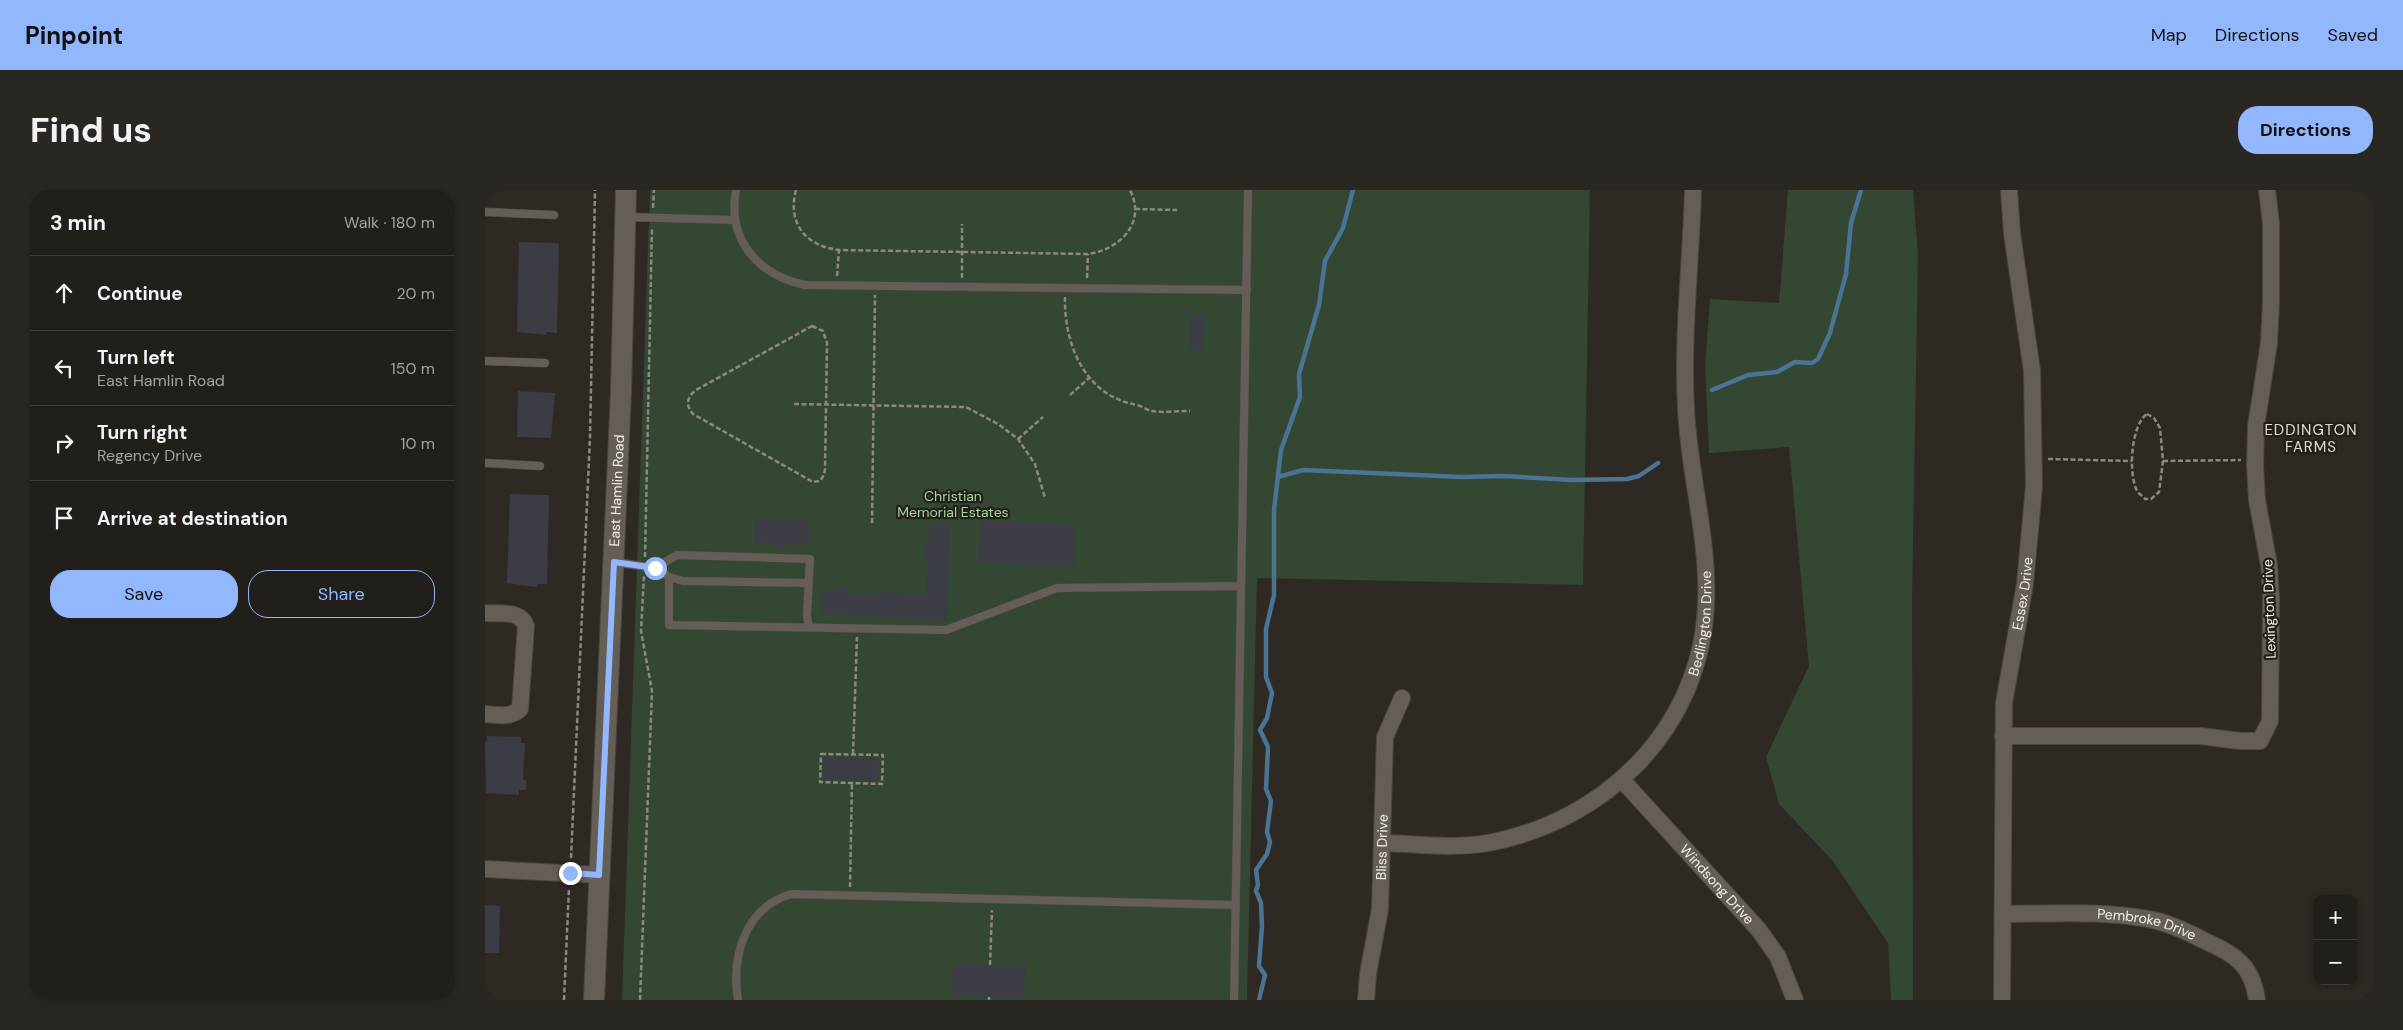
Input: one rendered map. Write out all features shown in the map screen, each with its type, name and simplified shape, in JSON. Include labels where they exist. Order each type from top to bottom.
[{"type":"street","name":"East Hamlin Road","points":[[594,1000],[614,562],[626,190]]},
{"type":"street","name":"Bedlington Drive","points":[[1383,843],[1447,845],[1485,843],[1528,834],[1585,808],[1622,780],[1662,736],[1678,707],[1693,672],[1701,642],[1706,607],[1707,576],[1686,408],[1693,190]]},
{"type":"street","name":"Essex Drive","points":[[2002,1000],[2004,703],[2028,559],[2034,458],[2031,371],[2012,233],[2009,190]]},
{"type":"street","name":"Lexington Drive","points":[[2003,736],[2201,736],[2240,741],[2260,741],[2270,721],[2271,598],[2269,566],[2257,500],[2255,460],[2256,426],[2269,343],[2271,302],[2271,224],[2267,190]]},
{"type":"street","points":[[485,613],[519,615],[524,619],[526,626],[520,709],[516,714],[485,714]]},
{"type":"street","name":"Bliss Drive","points":[[1366,1000],[1368,974],[1380,909],[1385,737],[1402,698]]},
{"type":"street","name":"Windsong Drive","points":[[1622,780],[1759,930],[1778,958],[1795,1000]]},
{"type":"street","points":[[485,869],[599,875]]},
{"type":"street","name":"Pembroke Drive","points":[[2003,914],[2119,915],[2150,919],[2223,949],[2246,965],[2255,988],[2257,1000]]},
{"type":"lane","points":[[736,190],[733,204],[734,220],[740,237],[748,250],[759,264],[773,274],[788,281],[805,285],[1247,290]]},
{"type":"lane","points":[[1234,1000],[1248,190]]},
{"type":"lane","points":[[485,212],[554,215]]},
{"type":"lane","points":[[625,217],[734,220]]},
{"type":"lane","points":[[485,361],[545,363]]},
{"type":"lane","points":[[485,463],[540,466]]},
{"type":"lane","points":[[655,568],[677,555],[810,558],[807,615],[809,628]]},
{"type":"lane","points":[[614,562],[655,568],[669,577],[683,581],[808,583]]},
{"type":"lane","points":[[669,577],[669,625],[809,628],[946,630],[1057,588],[1241,586]]},
{"type":"lane","points":[[738,1000],[736,974],[738,956],[752,921],[775,898],[791,894],[1235,905]]},
{"type":"path","points":[[571,860],[590,437],[595,190]]},
{"type":"path","points":[[640,1000],[652,691],[641,631],[645,567],[654,190]]},
{"type":"path","points":[[796,190],[793,205],[795,219],[801,232],[812,242],[825,248],[839,250],[1088,254],[1102,252],[1121,241],[1132,223],[1135,209],[1130,190]]},
{"type":"path","points":[[1135,209],[1177,210]]},
{"type":"path","points":[[962,224],[962,287]]},
{"type":"path","points":[[836,285],[839,250]]},
{"type":"path","points":[[1087,288],[1088,254]]},
{"type":"path","points":[[872,523],[875,286]]},
{"type":"path","points":[[1065,288],[1065,318],[1069,340],[1075,356],[1090,377],[1100,387],[1131,405],[1138,405],[1151,411],[1190,411]]},
{"type":"path","points":[[812,326],[823,331],[827,338],[826,404],[824,475],[820,481],[813,482],[807,481],[693,414],[687,402],[690,395],[696,390],[812,326]]},
{"type":"path","points":[[1070,395],[1090,377]]},
{"type":"path","points":[[794,404],[966,407],[998,424],[1019,440],[1035,464],[1045,498]]},
{"type":"path","points":[[2147,414],[2154,418],[2160,428],[2163,461],[2159,492],[2151,499],[2145,499],[2137,492],[2133,477],[2133,461],[2135,430],[2140,419],[2147,414]]},
{"type":"path","points":[[1019,440],[1043,417]]},
{"type":"path","points":[[2034,458],[2133,461]]},
{"type":"path","points":[[2163,461],[2255,460]]},
{"type":"path","points":[[853,755],[857,628]]},
{"type":"path","points":[[821,754],[883,756],[882,784],[852,783],[820,782],[821,754]]},
{"type":"path","points":[[850,895],[852,783]]},
{"type":"path","points":[[564,1000],[569,887]]},
{"type":"path","points":[[990,965],[993,898]]},
{"type":"green space","name":"Christian Memorial Estates","points":[[650,190],[1590,190],[1583,585],[1257,578],[1247,1000],[622,1000]]},
{"type":"green space","points":[[1788,190],[1913,190],[1918,256],[1912,600],[1913,1000],[1891,1000],[1888,943],[1832,860],[1779,804],[1766,757],[1809,666],[1789,447],[1709,453],[1705,366],[1710,299],[1779,303]]},
{"type":"building","points":[[519,242],[559,243],[557,333],[546,332],[547,335],[517,332]]},
{"type":"building","points":[[1190,316],[1203,316],[1203,350],[1190,350]]},
{"type":"building","points":[[518,391],[555,393],[551,438],[517,437]]},
{"type":"building","points":[[510,494],[549,495],[547,584],[537,584],[537,587],[507,583]]},
{"type":"building","points":[[755,519],[809,520],[809,544],[785,544],[785,548],[774,548],[774,543],[754,543]]},
{"type":"building","points":[[980,521],[1075,525],[1074,566],[978,562]]},
{"type":"building","points":[[929,522],[950,523],[946,621],[821,613],[821,592],[838,593],[838,588],[849,589],[849,594],[879,595],[878,592],[926,594],[928,559],[923,559],[924,546],[928,546]]},
{"type":"building","points":[[487,736],[521,737],[521,743],[525,743],[523,780],[526,780],[526,790],[519,790],[519,795],[486,793],[485,742],[487,742]]},
{"type":"building","points":[[824,756],[879,759],[878,781],[823,779]]},
{"type":"building","points":[[485,905],[500,906],[499,953],[485,953]]},
{"type":"building","points":[[953,963],[1025,966],[1024,998],[952,995]]},
{"type":"waterway","points":[[1259,1000],[1265,975],[1259,966],[1262,926],[1261,903],[1256,891],[1258,885],[1256,870],[1267,854],[1270,842],[1267,832],[1271,801],[1266,789],[1268,747],[1260,730],[1267,718],[1272,693],[1266,677],[1266,629],[1274,595],[1274,510],[1281,450],[1300,397],[1299,374],[1319,305],[1325,261],[1343,228],[1353,190]]},
{"type":"waterway","points":[[1712,390],[1748,375],[1777,372],[1795,362],[1812,363],[1818,359],[1830,333],[1846,274],[1851,223],[1861,190]]},
{"type":"waterway","points":[[1278,477],[1303,470],[1462,477],[1503,476],[1571,480],[1627,479],[1639,476],[1658,463]]},
{"type":"district","name":"EDDINGTON FARMS","points":[[2311,438]]},
{"type":"route","points":[[570,873],[599,875],[614,562],[655,568]]}]
